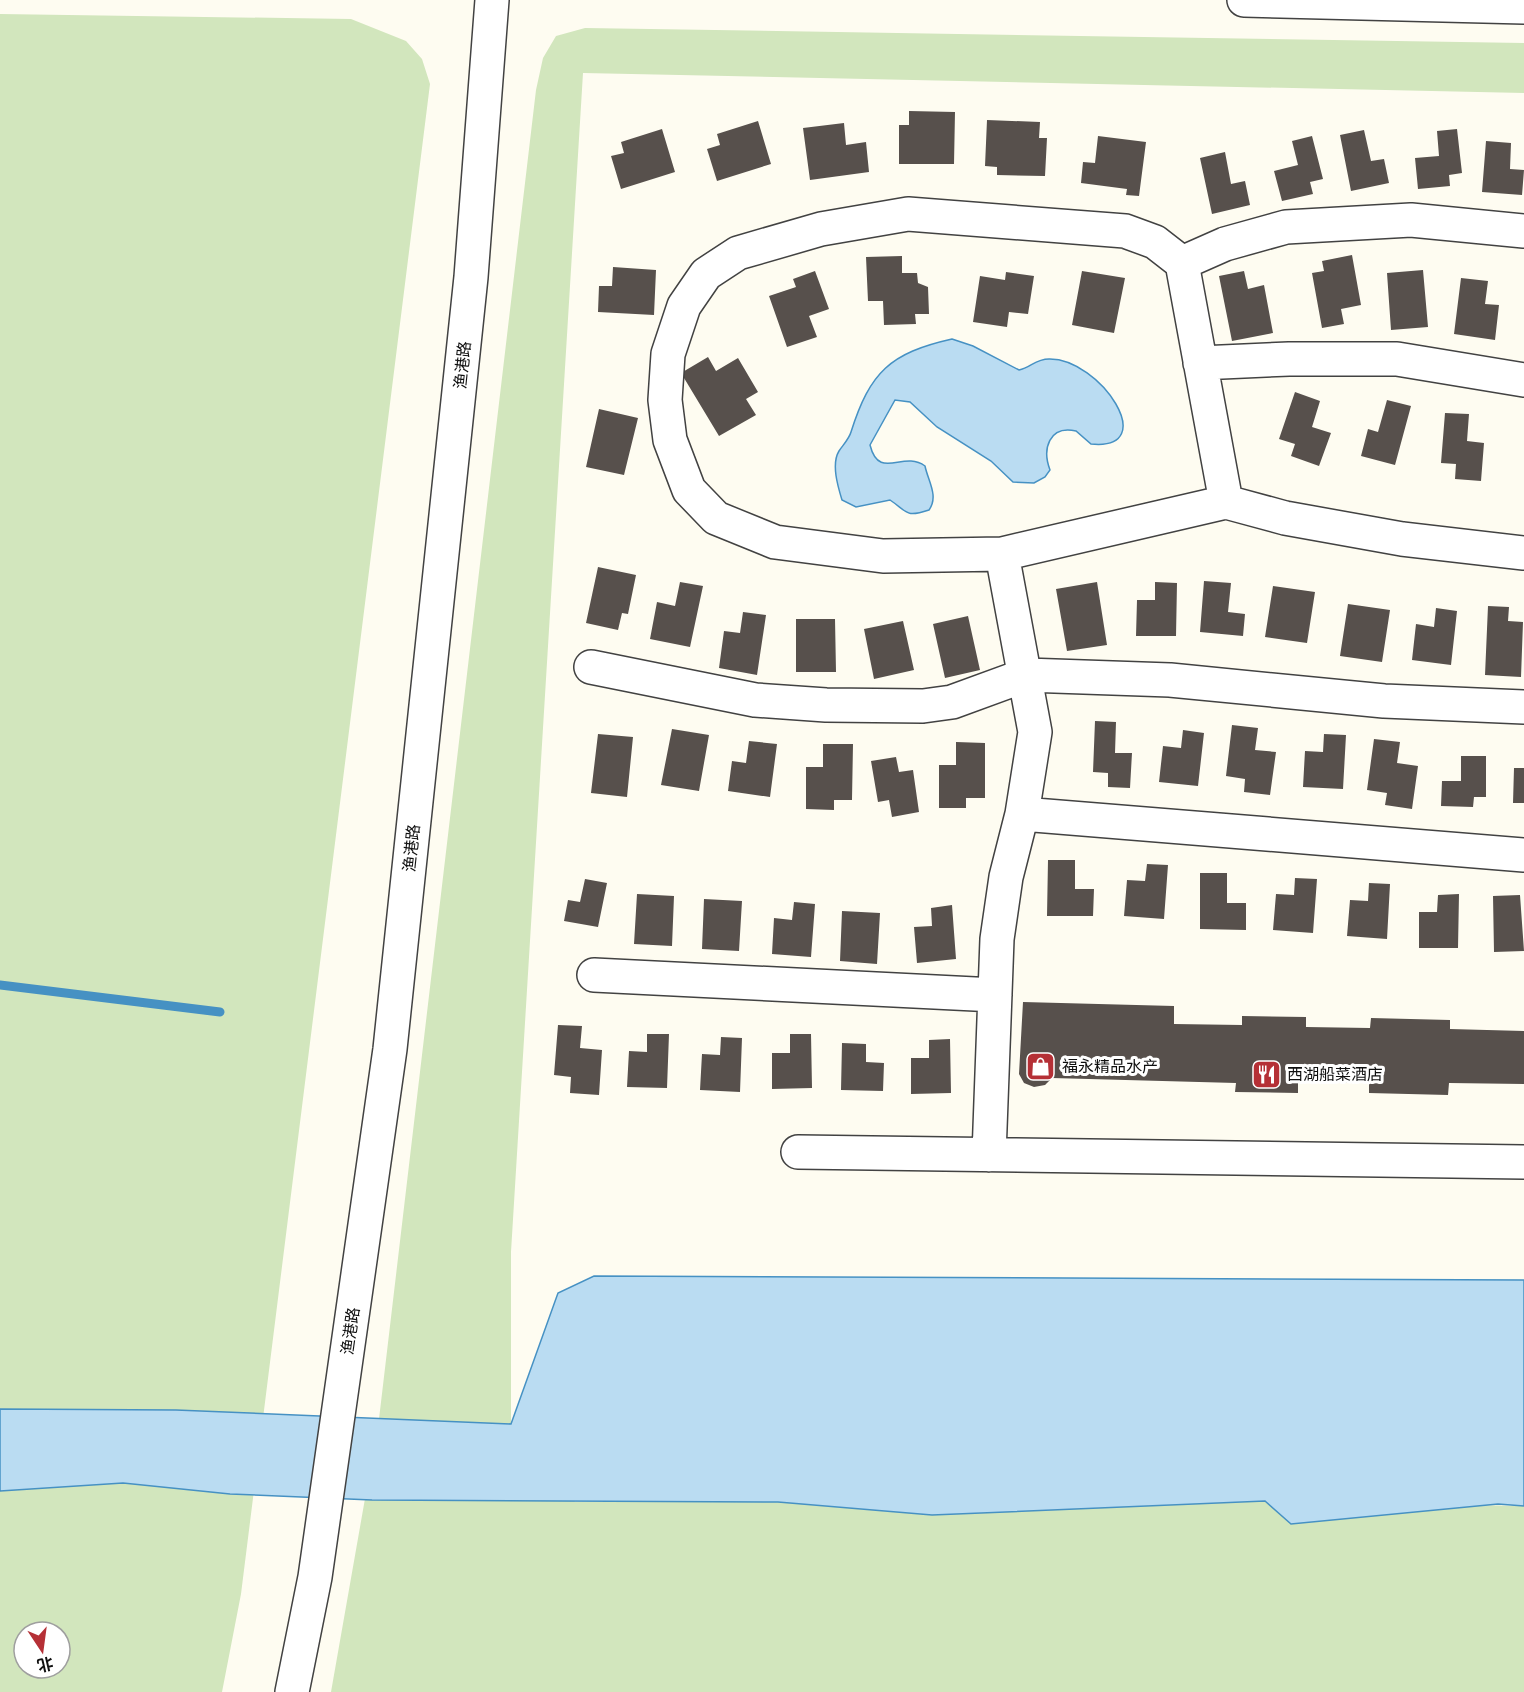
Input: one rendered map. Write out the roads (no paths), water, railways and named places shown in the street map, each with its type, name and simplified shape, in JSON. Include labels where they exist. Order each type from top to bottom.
[{"type":"street","name":"渔港路","points":[[291,1692],[315,1577],[391,1037],[471,277],[492,0]]},
{"type":"street","points":[[1244,0],[1524,7]]},
{"type":"street","points":[[1226,502],[1182,263],[1155,242],[1125,231],[908,214],[821,229],[738,253],[706,274],[684,306],[668,354],[665,400],[670,440],[689,490],[716,518],[775,542],[884,556],[1002,554],[1226,502],[1285,518],[1402,539],[1524,553]]},
{"type":"street","points":[[1182,263],[1225,244],[1286,227],[1410,220],[1524,231]]},
{"type":"street","points":[[1200,363],[1289,359],[1397,359],[1524,380]]},
{"type":"street","points":[[989,1155],[997,939],[1006,877],[1022,814],[1035,732],[1002,554]]},
{"type":"street","points":[[591,667],[754,700],[826,705],[923,706],[952,702],[1026,675],[1170,681],[1384,701],[1524,707]]},
{"type":"street","points":[[1022,814],[1524,855]]},
{"type":"street","points":[[594,975],[995,995]]},
{"type":"street","points":[[798,1152],[1524,1162]]},
{"type":"water","points":[[952,339],[973,346],[1019,370],[1041,360],[1049,359],[1068,363],[1087,373],[1103,387],[1116,404],[1122,420],[1122,434],[1112,442],[1091,444],[1076,431],[1059,432],[1050,440],[1047,454],[1050,470],[1045,477],[1034,483],[1013,482],[991,461],[937,427],[910,402],[895,400],[870,445],[874,456],[879,461],[886,463],[908,461],[925,466],[932,488],[932,505],[929,510],[911,514],[890,500],[856,507],[842,500],[836,475],[837,456],[849,437],[858,411],[875,380],[885,368],[913,351]]},
{"type":"water","points":[[594,1276],[1524,1280],[1524,1506],[1498,1504],[1291,1524],[1265,1501],[932,1515],[778,1502],[372,1500],[230,1494],[123,1483],[0,1491],[0,1409],[176,1410],[511,1424],[558,1293]]},
{"type":"waterway","points":[[0,985],[220,1012]]},
{"type":"place","name":"福永精品水产","points":[[1041,1066]]},
{"type":"place","name":"西湖船菜酒店","points":[[1266,1074]]}]
